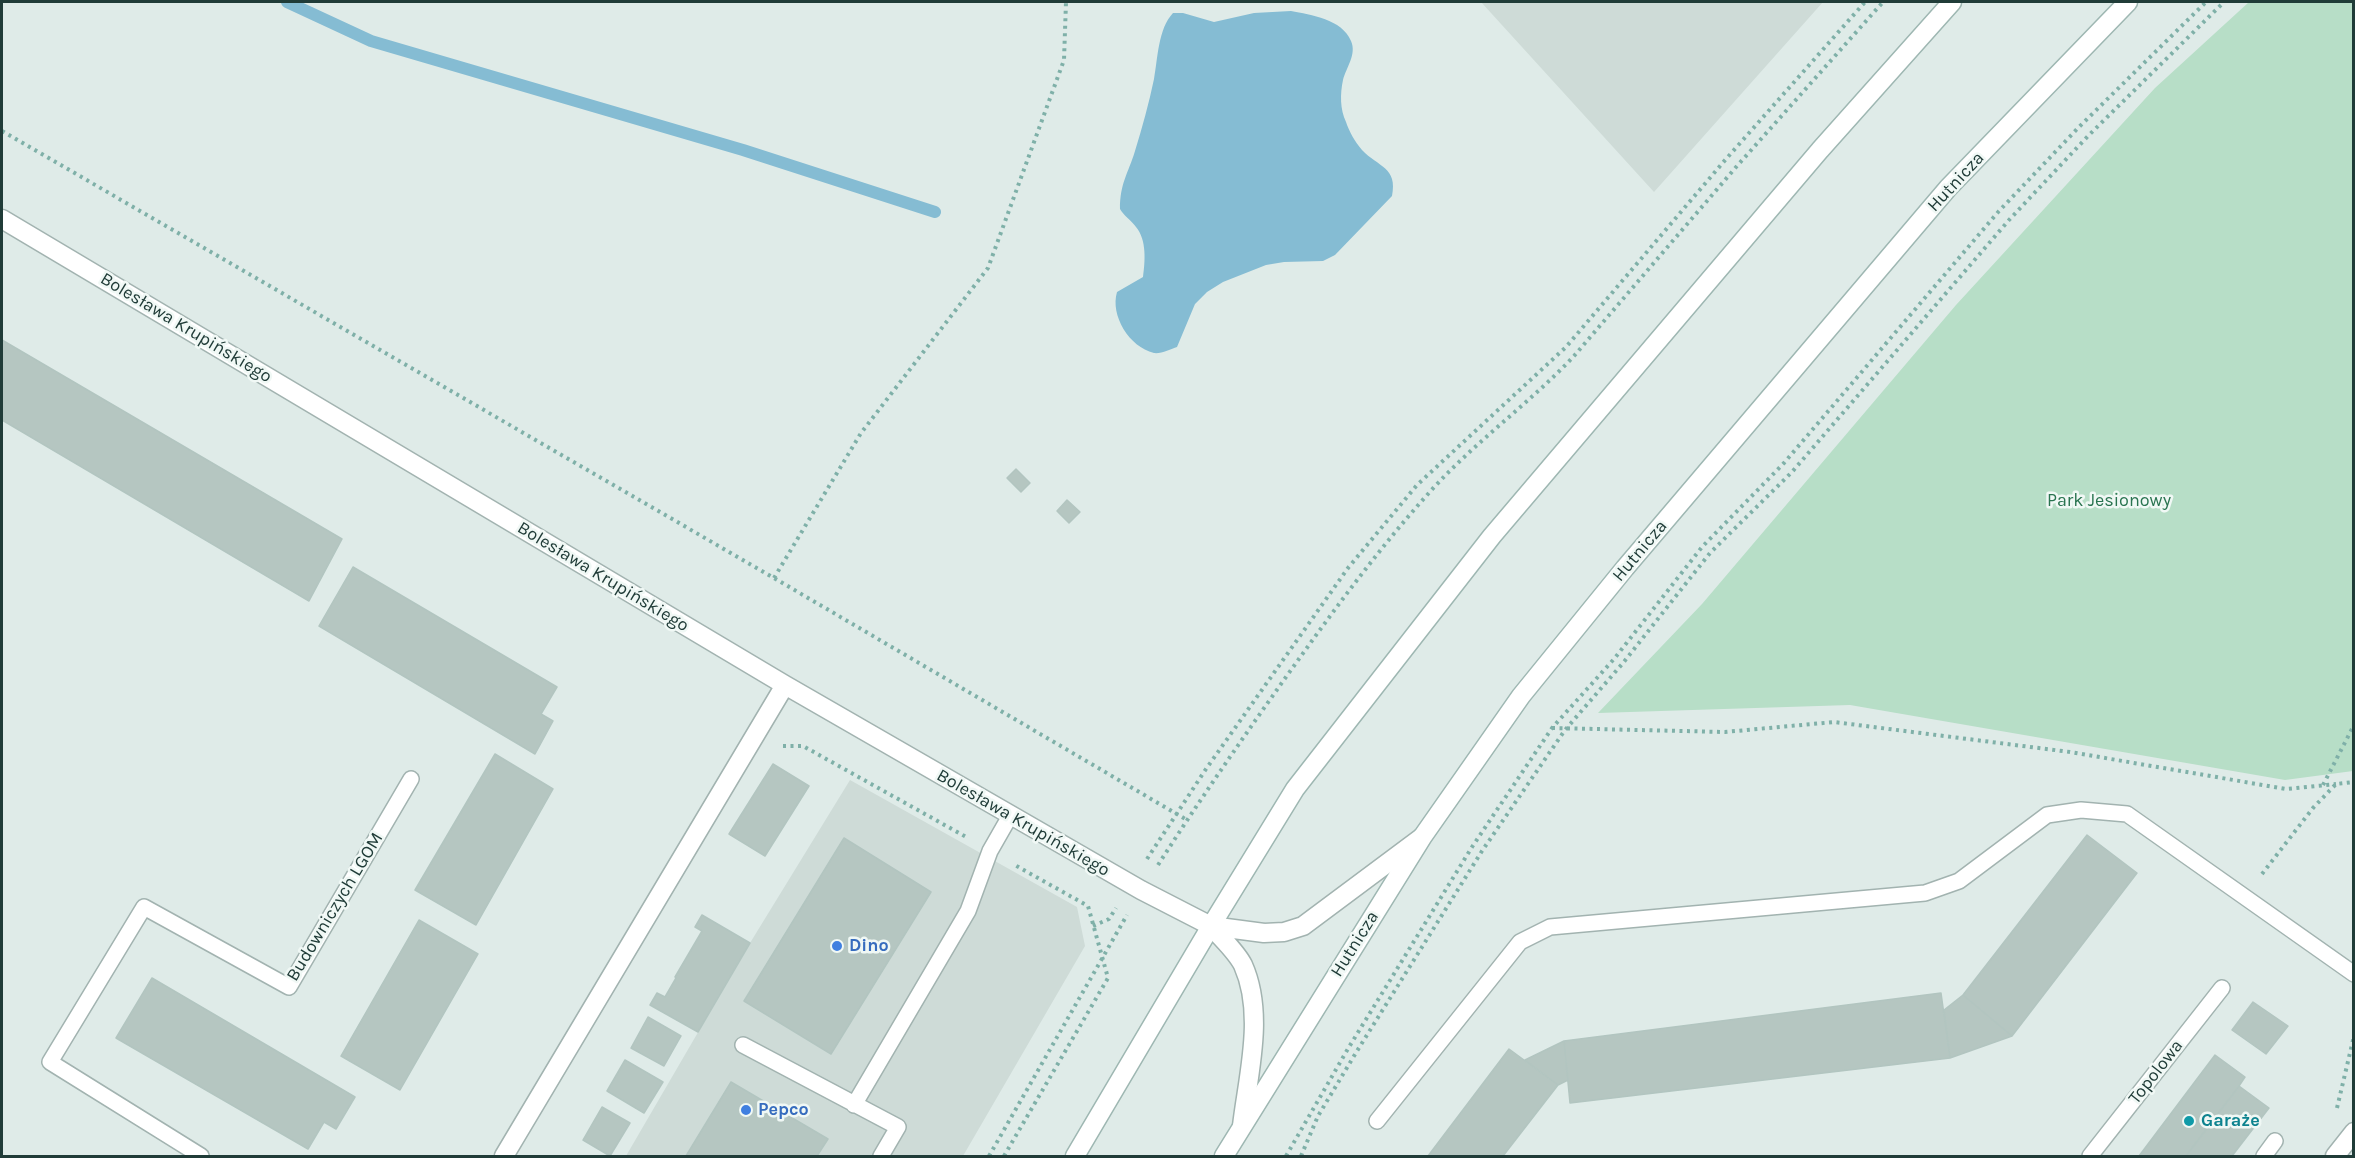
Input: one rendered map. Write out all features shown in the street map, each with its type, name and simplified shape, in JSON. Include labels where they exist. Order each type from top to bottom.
[{"type":"main road","points":[[1075,1156],[1295,789],[1492,536],[1812,159],[1953,2]]},
{"type":"main road","name":"Hutnicza","points":[[1224,1156],[1423,836],[1521,696],[1633,559],[1948,188],[2128,2]]},
{"type":"main road","name":"Bolesława Krupińskiego","points":[[2,219],[785,685],[1010,816],[1141,890],[1211,926]]},
{"type":"main road","points":[[504,1156],[785,685]]},
{"type":"main road","points":[[1211,926],[1264,933],[1284,932],[1303,926],[1423,836]]},
{"type":"main road","points":[[1211,926],[1242,964],[1251,991],[1252,1045],[1242,1126]]},
{"type":"main road","points":[[2335,1156],[2354,1132]]},
{"type":"lane","name":"Budowniczych LGOM","points":[[201,1156],[50,1062],[144,907],[289,987],[411,779]]},
{"type":"lane","points":[[1377,1121],[1520,942],[1550,927],[1925,893],[1959,881],[2047,815],[2081,810],[2127,814],[2354,974]]},
{"type":"lane","points":[[854,1105],[968,910],[990,851],[1010,816]]},
{"type":"lane","name":"Topolowa","points":[[2090,1156],[2222,988]]},
{"type":"lane","points":[[743,1045],[898,1127],[881,1156]]},
{"type":"lane","points":[[2264,1156],[2275,1141]]},
{"type":"path","points":[[774,578],[861,433],[988,268],[1064,60],[1066,2]]},
{"type":"path","points":[[1177,813],[1348,568],[1417,485],[1566,347],[1726,159],[1864,2]]},
{"type":"path","points":[[989,1156],[1141,890],[1342,598],[1429,492],[1574,356],[1737,166],[1883,2]]},
{"type":"path","points":[[1286,1156],[1349,1047],[1460,867],[1552,728],[1614,658],[1710,539],[1784,463],[1999,211],[2079,127],[2206,2]]},
{"type":"path","points":[[1301,1156],[1318,1116],[1363,1041],[1482,851],[1565,730],[1623,663],[1710,553],[1792,472],[2008,220],[2088,136],[2224,2]]},
{"type":"path","points":[[2,131],[1187,820]]},
{"type":"path","points":[[1552,728],[1725,732],[1834,722],[2070,752],[2286,789],[2354,782]]},
{"type":"path","points":[[2323,786],[2354,725]]},
{"type":"path","points":[[2245,897],[2313,808],[2336,784]]},
{"type":"path","points":[[2337,1110],[2354,1036]]},
{"type":"shaded area","points":[[1481,2],[1823,2],[1654,192]]},
{"type":"shaded area","points":[[850,780],[1077,907],[1085,946],[963,1156],[626,1156],[750,943]]},
{"type":"green space","name":"Park Jesionowy","points":[[2249,2],[2353,2],[2353,771],[2285,780],[1850,705],[1598,713],[1702,604],[1956,305],[2155,88]]},
{"type":"water","points":[[1291,11],[1316,16],[1333,23],[1347,34],[1351,41],[1352,56],[1341,91],[1344,117],[1359,147],[1389,173],[1393,186],[1392,196],[1335,255],[1323,261],[1266,265],[1223,282],[1207,292],[1195,304],[1177,347],[1157,353],[1145,350],[1129,337],[1116,310],[1117,292],[1143,277],[1145,258],[1140,232],[1123,214],[1120,209],[1120,200],[1148,106],[1164,27],[1173,13],[1183,13],[1214,22],[1254,13]]},
{"type":"building","points":[[2,340],[342,539],[309,601],[2,420]]},
{"type":"building","points":[[1016,469],[1030,483],[1021,492],[1007,478]]},
{"type":"building","points":[[1067,500],[1080,512],[1069,523],[1057,511]]},
{"type":"building","points":[[353,567],[557,687],[541,714],[553,721],[535,754],[319,626]]},
{"type":"building","points":[[495,754],[553,789],[476,925],[415,890]]},
{"type":"building","points":[[773,764],[809,786],[765,856],[729,834]]},
{"type":"building","points":[[2087,835],[2137,873],[2012,1036],[1963,995]]},
{"type":"building","name":"Dino","points":[[844,838],[931,892],[831,1054],[744,1001]]},
{"type":"building","points":[[702,915],[750,943],[698,1032],[650,1005],[657,993],[665,997],[676,978],[702,931],[695,927]]},
{"type":"building","points":[[419,920],[478,954],[400,1090],[341,1056]]},
{"type":"building","points":[[152,978],[355,1097],[336,1129],[324,1122],[308,1149],[116,1038]]},
{"type":"building","points":[[1941,993],[1950,1058],[1570,1103],[1564,1041]]},
{"type":"building","points":[[1963,995],[2012,1036],[1950,1058],[1944,1010]]},
{"type":"building","points":[[2253,1002],[2288,1026],[2266,1054],[2232,1030]]},
{"type":"building","points":[[648,1017],[681,1036],[664,1066],[631,1048]]},
{"type":"building","points":[[1564,1041],[1568,1080],[1558,1085],[1525,1060]]},
{"type":"building","points":[[1509,1049],[1558,1085],[1503,1156],[1428,1156]]},
{"type":"building","name":"Garaże","points":[[2215,1055],[2245,1077],[2239,1086],[2186,1156],[2139,1156]]},
{"type":"building","points":[[625,1060],[663,1082],[644,1113],[607,1091]]},
{"type":"building","name":"Pepco","points":[[731,1082],[828,1139],[817,1156],[686,1156]]},
{"type":"building","name":"Garaże","points":[[2239,1086],[2269,1108],[2232,1156],[2186,1156]]},
{"type":"building","points":[[602,1107],[630,1123],[610,1156],[583,1140]]},
{"type":"waterway","points":[[287,2],[371,41],[743,150],[935,212]]},
{"type":"place","name":"Dino","points":[[837,946]]},
{"type":"place","name":"Pepco","points":[[746,1110]]},
{"type":"place","name":"Garaże","points":[[2189,1121]]}]
